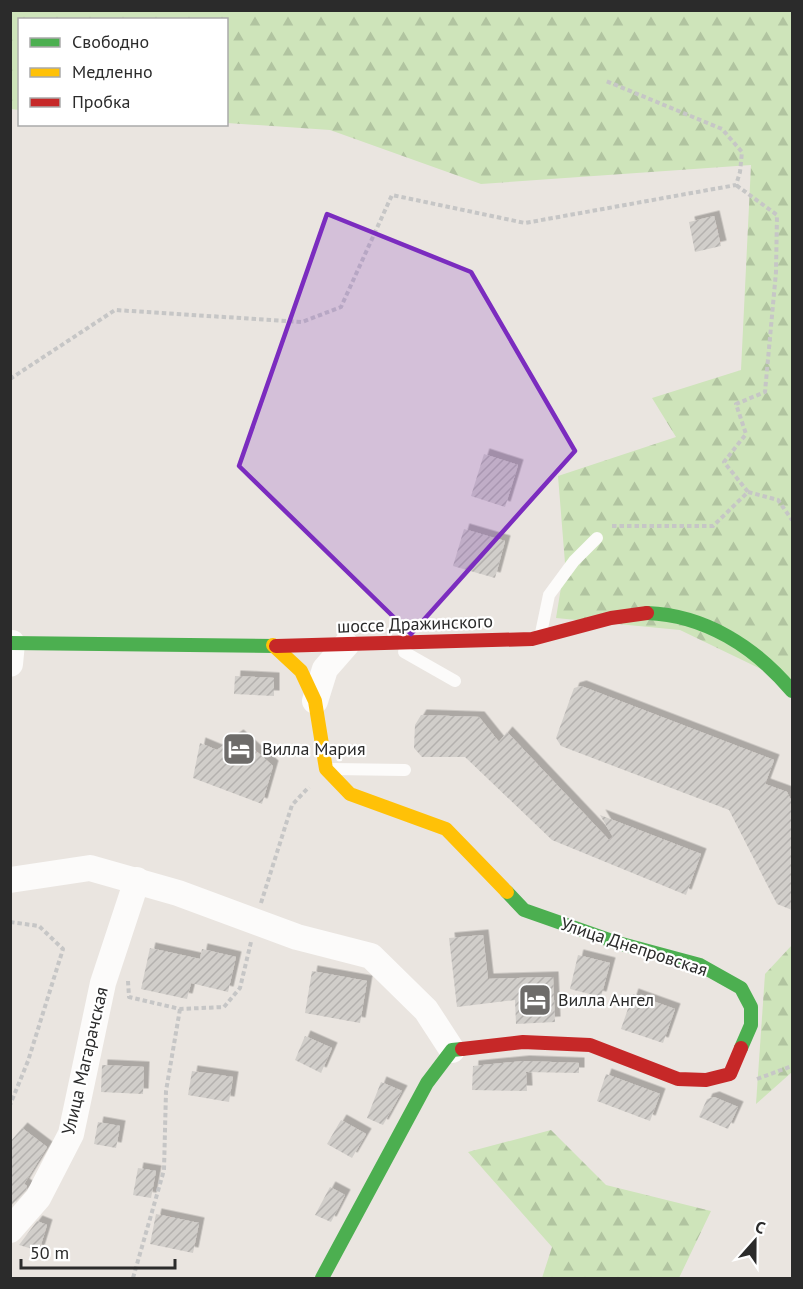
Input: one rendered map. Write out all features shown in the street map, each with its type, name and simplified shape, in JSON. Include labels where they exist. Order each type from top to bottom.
[{"type":"street","name":"шоссе Дражинского","points":[[11,650],[389,644],[541,637],[579,625],[641,612],[680,617],[728,636],[778,673],[792,691]]},
{"type":"street","points":[[273,645],[301,671],[315,701],[326,769]]},
{"type":"street","points":[[315,701],[325,669],[346,645]]},
{"type":"street","name":"Улица Днепровская","points":[[326,769],[350,794],[446,829],[524,910],[618,943],[700,965],[741,988],[751,1007],[751,1025],[730,1074],[706,1080],[678,1079],[590,1045],[523,1042],[452,1050]]},
{"type":"street","points":[[10,880],[90,868],[136,880],[297,937],[371,956],[426,1010],[452,1050],[427,1083],[322,1278]]},
{"type":"street","name":"Улица Магарачская","points":[[10,1230],[38,1198],[71,1134],[103,984],[136,880]]},
{"type":"lane","points":[[541,637],[549,595],[574,561],[597,538]]},
{"type":"lane","points":[[389,644],[455,681]]},
{"type":"lane","points":[[326,769],[405,770]]},
{"type":"path","points":[[606,81],[722,129],[742,152],[736,185]]},
{"type":"path","points":[[10,379],[115,310],[303,322],[341,307],[392,195],[525,223],[736,185],[777,215],[776,272],[765,392],[736,404],[746,434],[724,462],[748,492],[778,500],[792,520]]},
{"type":"path","points":[[612,526],[713,526],[748,492]]},
{"type":"path","points":[[129,997],[180,1009],[224,1007],[240,988],[255,922],[292,805],[326,769]]},
{"type":"path","points":[[10,922],[39,926],[63,949],[28,1061],[10,1105]]},
{"type":"path","points":[[133,1278],[164,1170],[166,1091],[180,1009]]},
{"type":"highlighted area","points":[[327,214],[471,272],[575,451],[411,634],[239,466]]},
{"type":"green space","points":[[10,11],[792,11],[792,684],[680,630],[556,618],[565,563],[558,476],[676,437],[652,398],[741,370],[751,165],[481,184],[330,130],[228,123],[228,18],[18,18],[18,110],[11,109]]},
{"type":"green space","points":[[792,945],[792,1072],[756,1104],[765,974]]},
{"type":"green space","points":[[551,1130],[606,1185],[711,1211],[679,1278],[542,1278],[552,1247],[468,1152]]},
{"type":"building","points":[[714,216],[721,246],[695,252],[689,222]]},
{"type":"building","points":[[484,454],[518,465],[505,507],[471,496]]},
{"type":"building","points":[[464,529],[505,541],[495,578],[453,566]]},
{"type":"building","points":[[235,676],[274,678],[274,696],[234,694]]},
{"type":"building","points":[[581,686],[774,760],[765,784],[787,792],[792,802],[792,910],[777,904],[729,810],[561,746],[556,738],[574,688]]},
{"type":"building","points":[[421,715],[479,717],[499,742],[507,732],[609,840],[613,837],[600,815],[701,854],[686,895],[552,840],[465,757],[422,757],[414,748],[415,725]]},
{"type":"building","points":[[238,735],[273,766],[262,804],[193,778],[200,743],[217,750]]},
{"type":"building","points":[[483,935],[488,979],[553,977],[555,1022],[516,1024],[515,1000],[457,1007],[449,938]]},
{"type":"building","points":[[150,948],[200,959],[202,949],[236,957],[228,992],[191,983],[187,999],[141,989]]},
{"type":"building","points":[[578,955],[610,963],[601,997],[570,989]]},
{"type":"building","points":[[312,971],[367,981],[360,1023],[305,1013]]},
{"type":"building","points":[[633,994],[675,1009],[663,1043],[621,1029]]},
{"type":"building","points":[[305,1036],[332,1048],[321,1073],[295,1060]]},
{"type":"building","points":[[524,1061],[579,1063],[579,1073],[526,1072],[527,1091],[472,1090],[473,1066]]},
{"type":"building","points":[[102,1065],[144,1067],[143,1094],[101,1092]]},
{"type":"building","points":[[192,1071],[233,1077],[229,1102],[188,1095]]},
{"type":"building","points":[[606,1074],[660,1094],[650,1121],[597,1101]]},
{"type":"building","points":[[381,1082],[402,1091],[383,1125],[367,1118]]},
{"type":"building","points":[[714,1097],[738,1107],[728,1129],[699,1117],[707,1099]]},
{"type":"building","points":[[341,1120],[366,1134],[352,1158],[327,1144]]},
{"type":"building","points":[[98,1122],[120,1126],[116,1148],[94,1144]]},
{"type":"building","points":[[22,1128],[47,1147],[24,1184],[27,1186],[26,1190],[10,1207],[10,1142]]},
{"type":"building","points":[[138,1168],[156,1171],[151,1198],[133,1195]]},
{"type":"building","points":[[330,1187],[345,1195],[331,1222],[315,1215]]},
{"type":"building","points":[[156,1214],[199,1223],[193,1253],[150,1244]]},
{"type":"building","points":[[37,1221],[47,1225],[39,1251],[19,1245]]},
{"type":"traffic: fast","points":[[647,613],[689,620],[727,636],[762,661],[792,691]]},
{"type":"traffic: fast","points":[[10,643],[276,646]]},
{"type":"traffic: fast","points":[[507,892],[524,910],[618,943],[700,965],[741,988],[751,1007],[751,1025],[741,1048]]},
{"type":"traffic: fast","points":[[322,1278],[427,1083],[452,1050],[462,1049]]},
{"type":"traffic: slow","points":[[273,645],[301,671],[315,701],[326,769],[350,794],[446,829],[507,892]]},
{"type":"traffic: jam","points":[[276,646],[532,639],[611,618],[647,613]]},
{"type":"traffic: jam","points":[[462,1049],[523,1042],[590,1045],[678,1079],[706,1080],[730,1074],[741,1048]]},
{"type":"place","name":"Вилла Мария","points":[[239,749]]},
{"type":"place","name":"Вилла Ангел","points":[[535,1000]]}]
